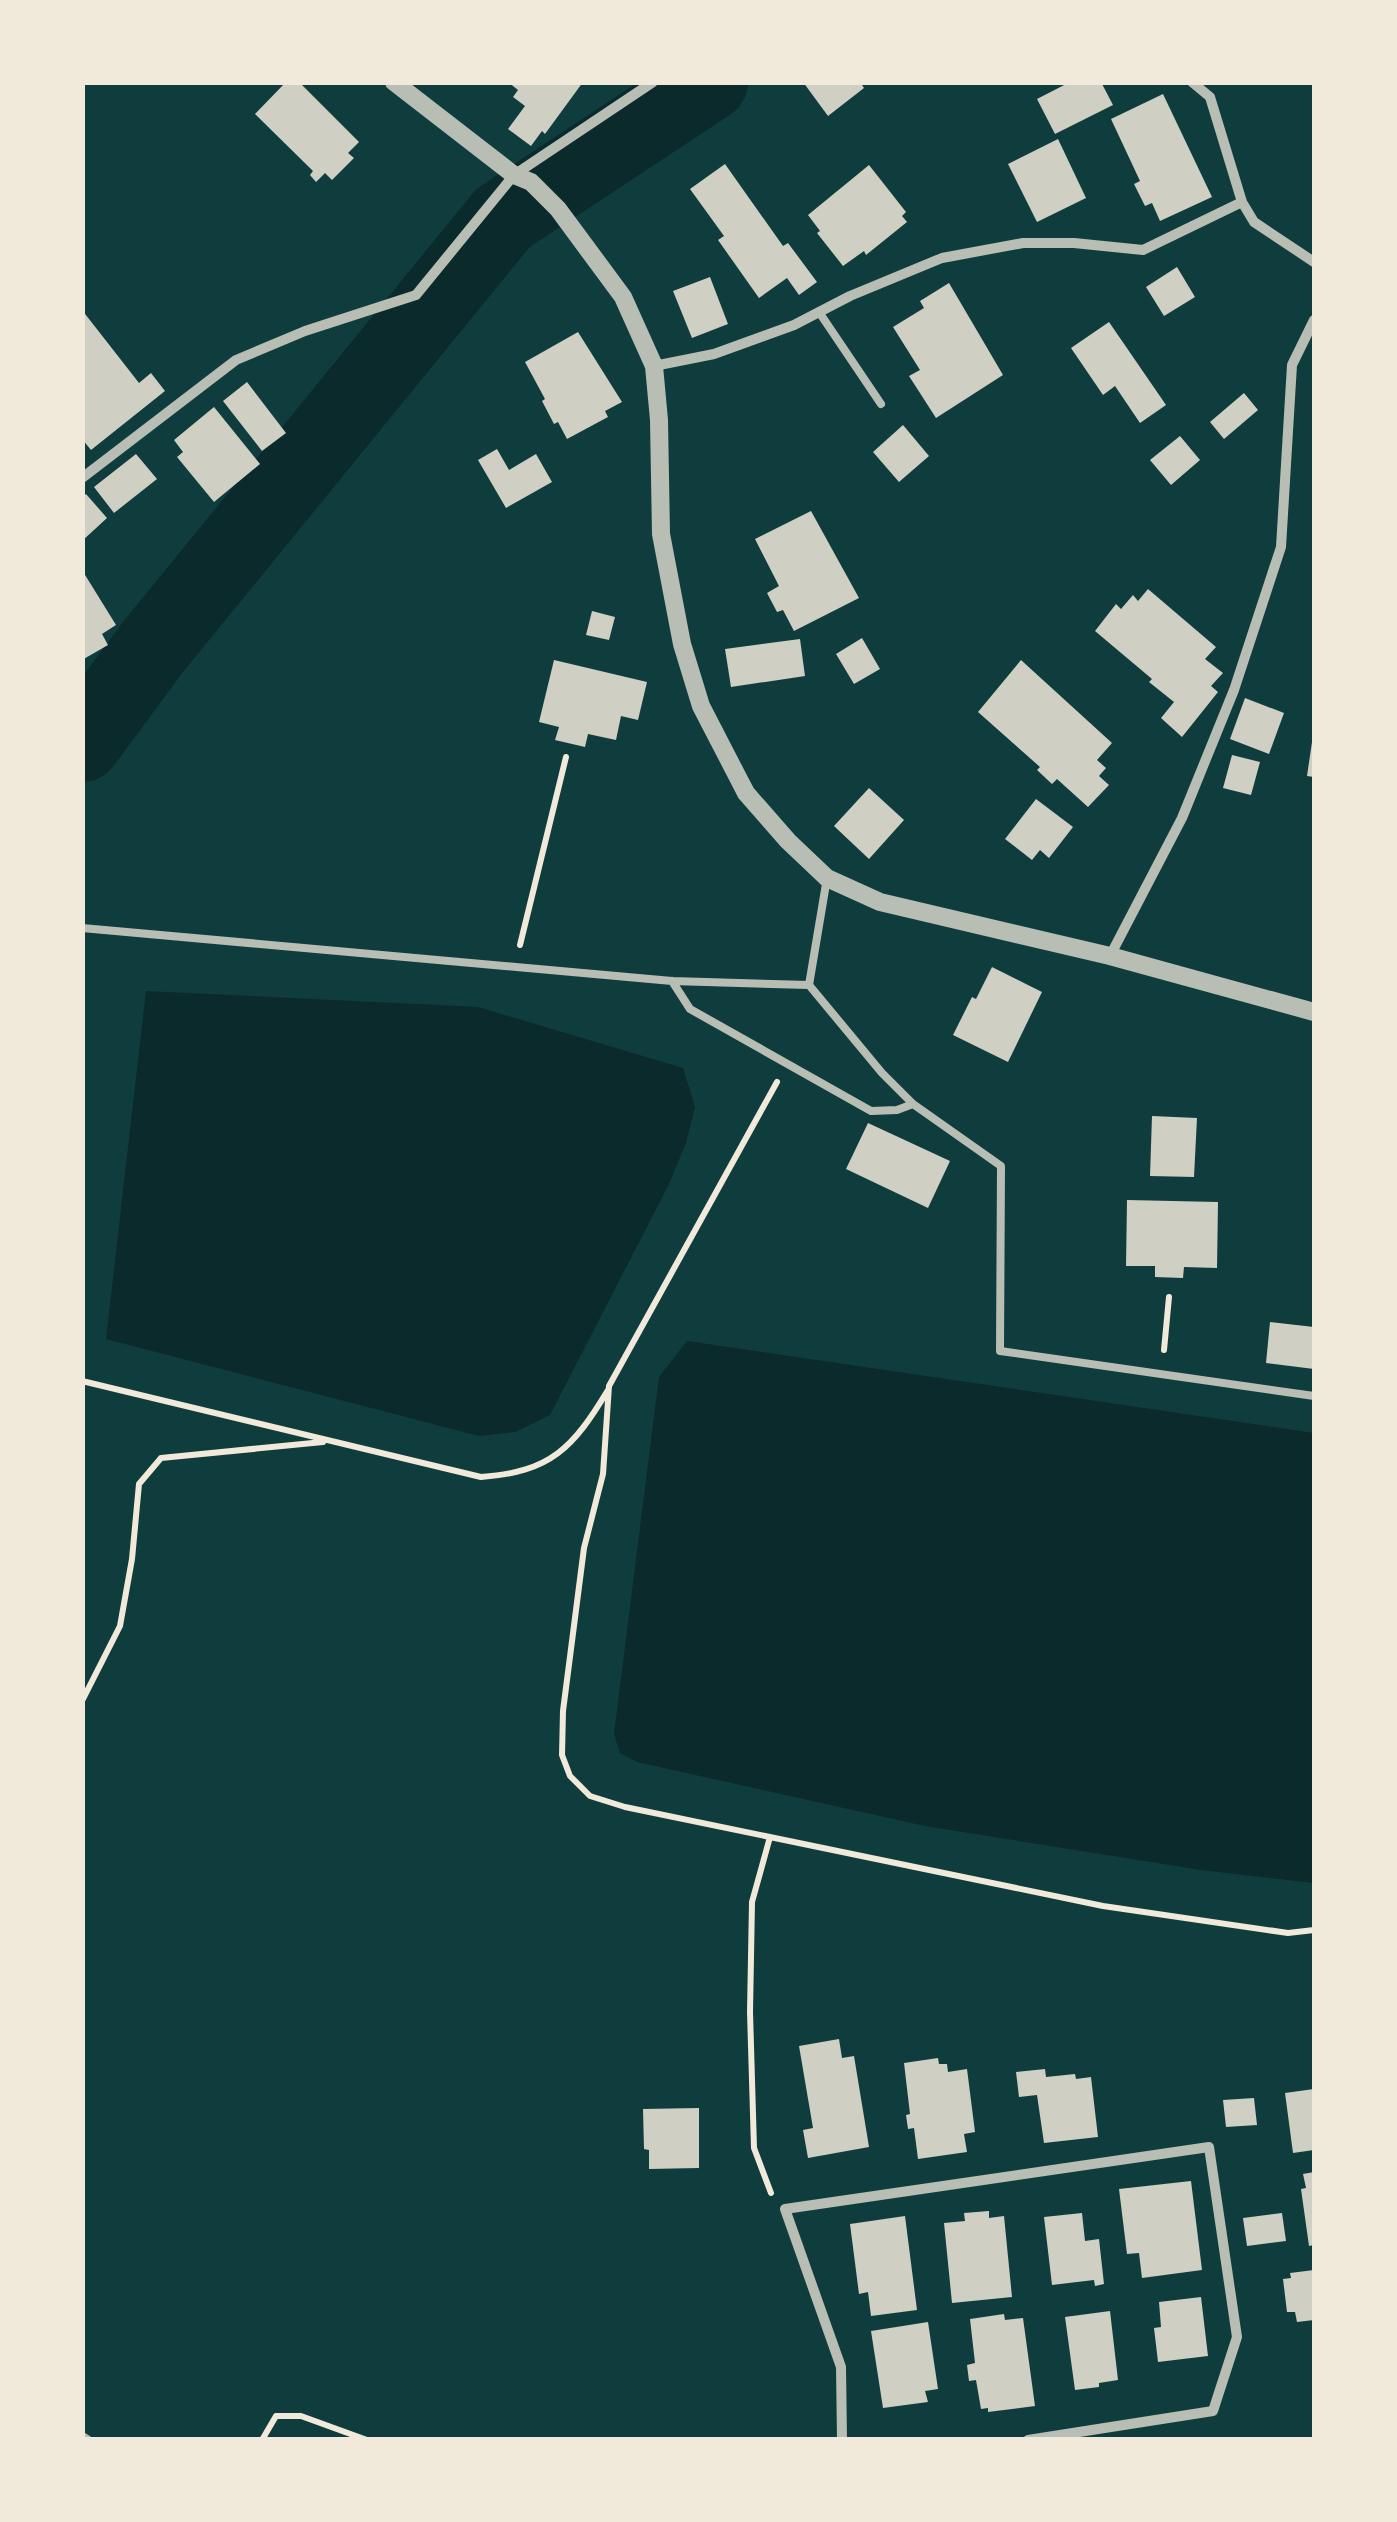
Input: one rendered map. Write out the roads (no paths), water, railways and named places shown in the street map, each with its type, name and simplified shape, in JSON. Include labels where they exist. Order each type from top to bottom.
[{"type":"street","points":[[394,82],[558,208],[624,297],[654,366],[661,534],[682,644],[701,706],[746,793],[788,841],[826,878],[880,902],[1110,956],[1314,1012]]},
{"type":"street","points":[[82,478],[236,360],[305,331],[416,295],[522,179],[653,82]]},
{"type":"street","points":[[1192,82],[1210,97],[1242,202],[1254,222],[1314,262]]},
{"type":"street","points":[[654,366],[714,354],[794,325],[942,258],[1023,242],[1143,250],[1242,202]]},
{"type":"street","points":[[1110,956],[1182,818],[1234,690],[1281,547],[1292,365],[1314,320]]},
{"type":"street","points":[[842,2440],[841,2367],[786,2208],[1209,2148],[1238,2338],[1213,2411],[1086,2436],[1028,2440]]},
{"type":"lane","points":[[819,312],[880,404]]},
{"type":"lane","points":[[809,986],[826,878]]},
{"type":"lane","points":[[82,928],[672,981],[809,986],[913,1104],[1001,1166],[1000,1352],[1314,1396]]},
{"type":"lane","points":[[672,981],[690,1009],[871,1111],[897,1110],[913,1104]]},
{"type":"water","points":[[146,991],[478,1007],[683,1068],[695,1107],[686,1143],[668,1186],[550,1415],[515,1432],[479,1436],[106,1339]]},
{"type":"water","points":[[687,1341],[1314,1433],[1314,1883],[1201,1870],[925,1826],[637,1762],[620,1753],[614,1734],[659,1377]]},
{"type":"waterway","points":[[82,743],[153,647],[503,218],[709,82]]}]
